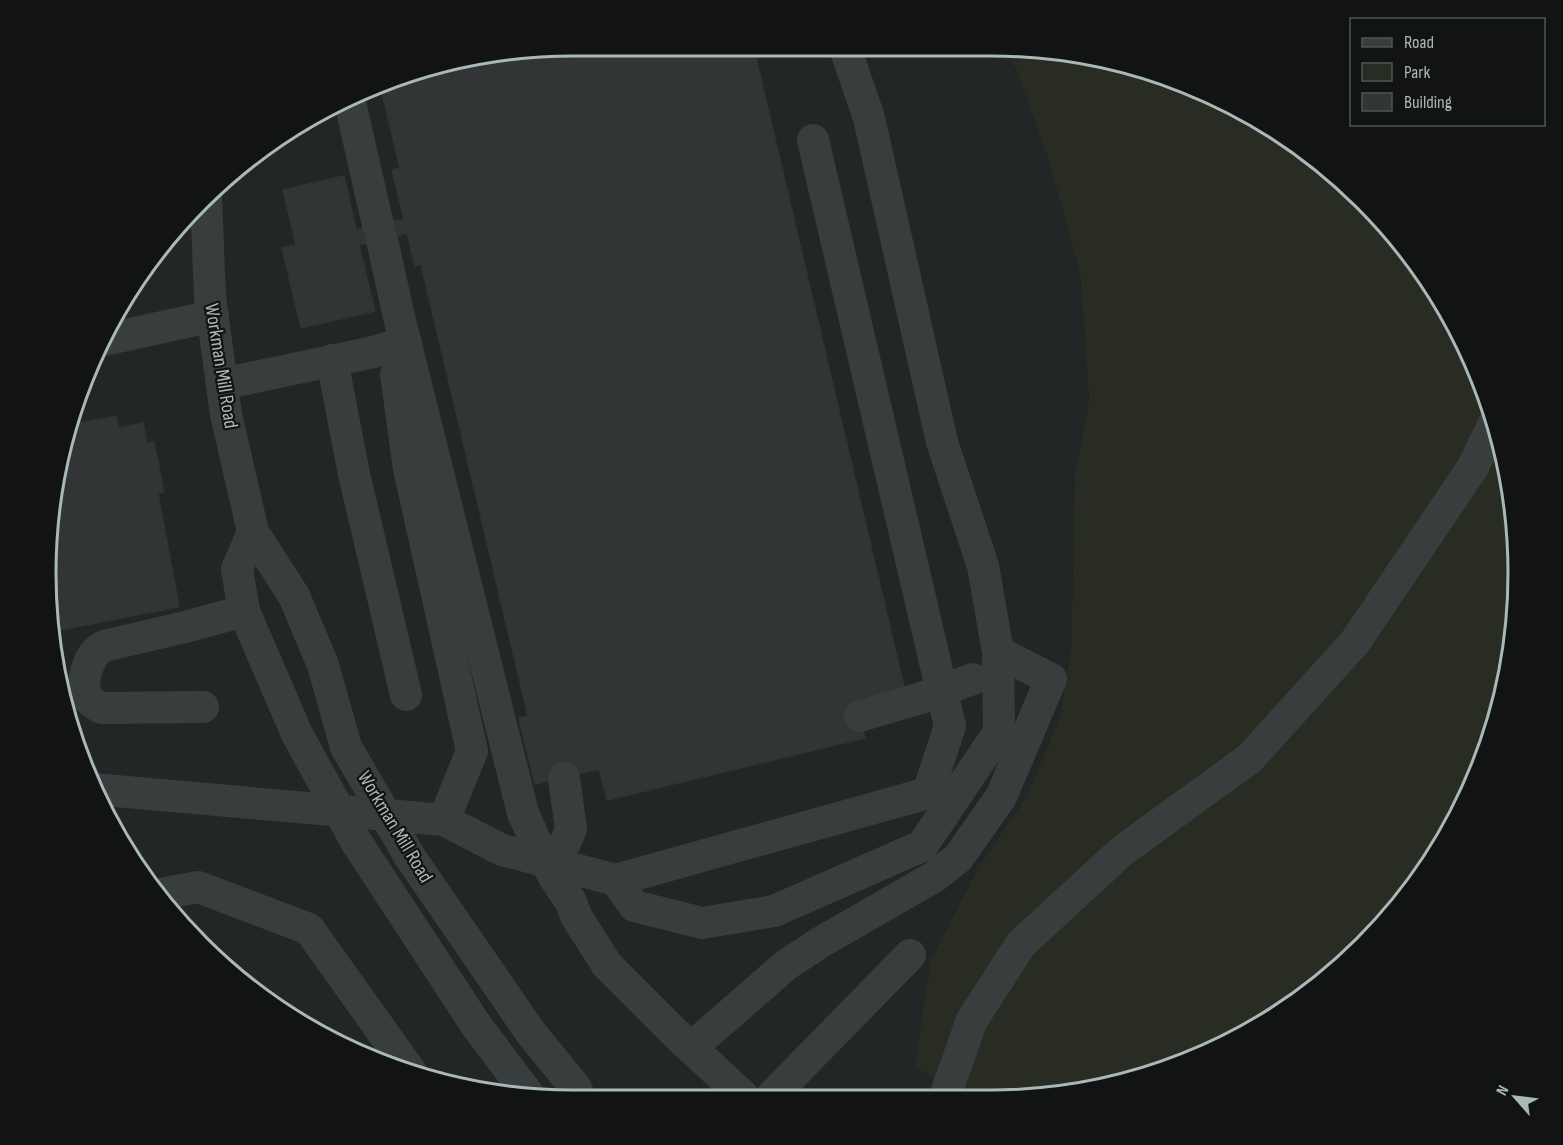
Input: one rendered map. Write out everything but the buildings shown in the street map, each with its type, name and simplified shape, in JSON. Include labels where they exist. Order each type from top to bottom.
[{"type":"street","points":[[616,880],[634,906],[702,922],[774,911],[922,846],[999,732],[998,656],[983,566],[942,442],[869,118],[848,56]]},
{"type":"street","points":[[351,106],[380,232],[399,345],[409,469],[472,750],[444,820]]},
{"type":"street","points":[[104,790],[444,820],[501,850],[616,880],[928,793],[950,726],[813,140]]},
{"type":"street","name":"Workman Mill Road","points":[[206,208],[210,297],[226,414],[253,532],[294,596],[323,665],[346,747],[410,857],[531,1033],[577,1090]]},
{"type":"street","points":[[112,338],[213,316]]},
{"type":"street","points":[[222,384],[399,345]]},
{"type":"street","points":[[399,345],[524,813],[551,843],[554,876],[607,965],[736,1090]]},
{"type":"street","points":[[332,360],[354,474],[406,695]]},
{"type":"street","points":[[947,1090],[972,1020],[1021,944],[1122,851],[1250,758],[1355,642],[1473,467],[1488,433]]},
{"type":"street","name":"Workman Mill Road","points":[[253,532],[237,569],[244,611],[292,723],[357,843],[476,1025],[522,1087]]},
{"type":"street","points":[[203,707],[101,708],[93,703],[86,694],[84,686],[91,660],[98,649],[108,645],[244,611]]},
{"type":"street","points":[[860,716],[921,698],[973,679],[998,656]]},
{"type":"street","points":[[692,1048],[786,965],[821,942],[934,877],[958,858],[1001,797],[1051,679],[998,656]]},
{"type":"street","points":[[551,843],[571,829],[564,778]]},
{"type":"street","points":[[167,893],[198,887],[309,929],[403,1061]]},
{"type":"street","points":[[778,1090],[910,955]]},
{"type":"shaded area","points":[[572,56],[1008,57],[1018,74],[1051,169],[1080,274],[1089,400],[1075,473],[1071,649],[1059,720],[1026,797],[981,863],[931,958],[956,1090],[572,1090],[472,1080],[406,1062],[375,1050],[314,1020],[285,1002],[258,983],[207,938],[162,887],[143,860],[109,801],[95,770],[83,739],[65,673],[60,640],[56,572],[60,505],[65,472],[83,406],[95,375],[125,314],[143,285],[162,258],[207,207],[258,162],[314,125],[344,109],[406,83],[472,65],[505,60]]},
{"type":"green space","points":[[1008,57],[1091,65],[1157,83],[1188,95],[1249,125],[1305,162],[1356,207],[1379,232],[1401,258],[1438,314],[1454,344],[1480,406],[1498,472],[1503,505],[1508,572],[1506,606],[1498,673],[1490,706],[1480,739],[1454,801],[1438,831],[1401,887],[1356,938],[1331,961],[1305,983],[1249,1020],[1219,1036],[1157,1062],[1091,1080],[1058,1085],[990,1090],[949,1090],[915,1066],[931,958],[981,863],[1026,797],[1059,720],[1071,649],[1075,473],[1089,400],[1080,274],[1051,169],[1018,74]]}]
